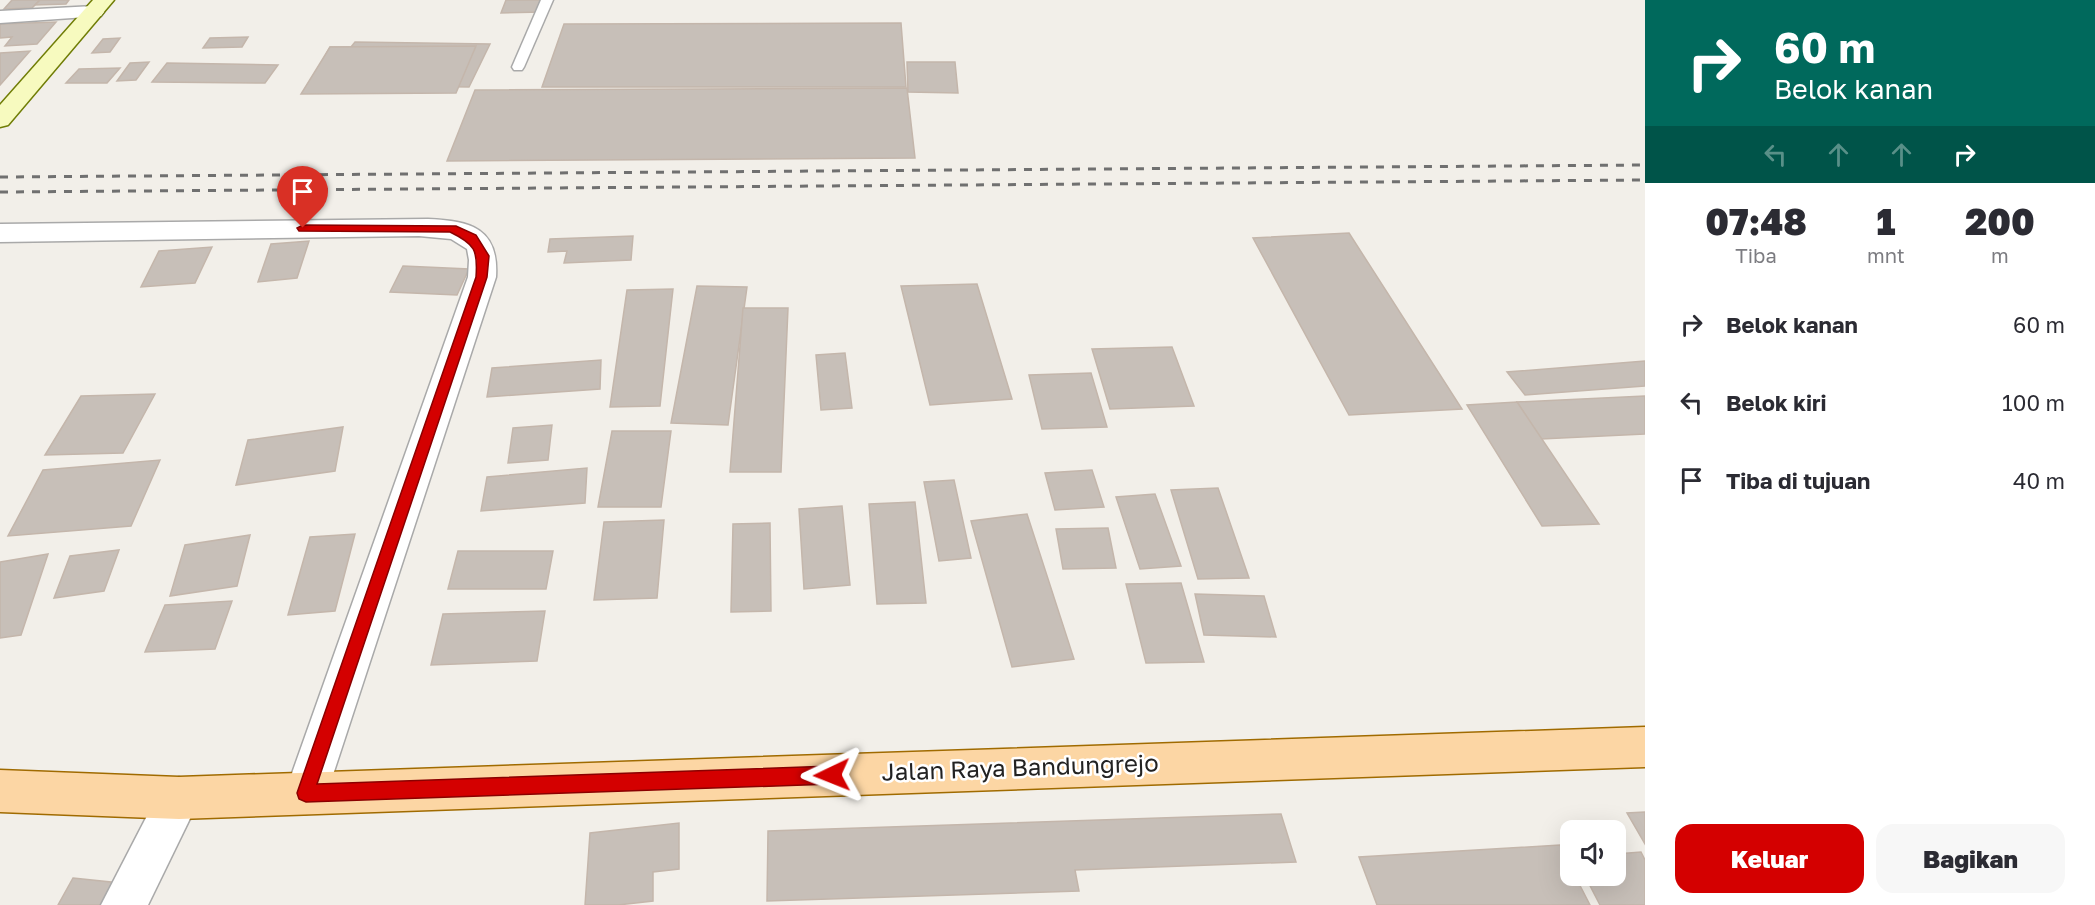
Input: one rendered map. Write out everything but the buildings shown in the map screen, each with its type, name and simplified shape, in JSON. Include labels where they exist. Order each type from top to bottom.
[{"type":"main road","points":[[0,120],[99,6]]},
{"type":"main road","name":"Jalan Raya Bandungrejo","points":[[0,792],[180,798],[1645,747]]},
{"type":"street","points":[[0,17],[99,6]]},
{"type":"street","points":[[0,233],[419,226],[452,228],[472,238],[483,256],[482,277],[306,793]]},
{"type":"street","points":[[124,905],[180,798]]},
{"type":"lane","points":[[518,67],[547,0]]},
{"type":"railway","points":[[0,177],[1645,165]]},
{"type":"railway","points":[[0,192],[1645,180]]},
{"type":"route","points":[[303,228],[419,226],[452,228],[472,238],[483,256],[482,277],[306,793],[832,775]]}]
